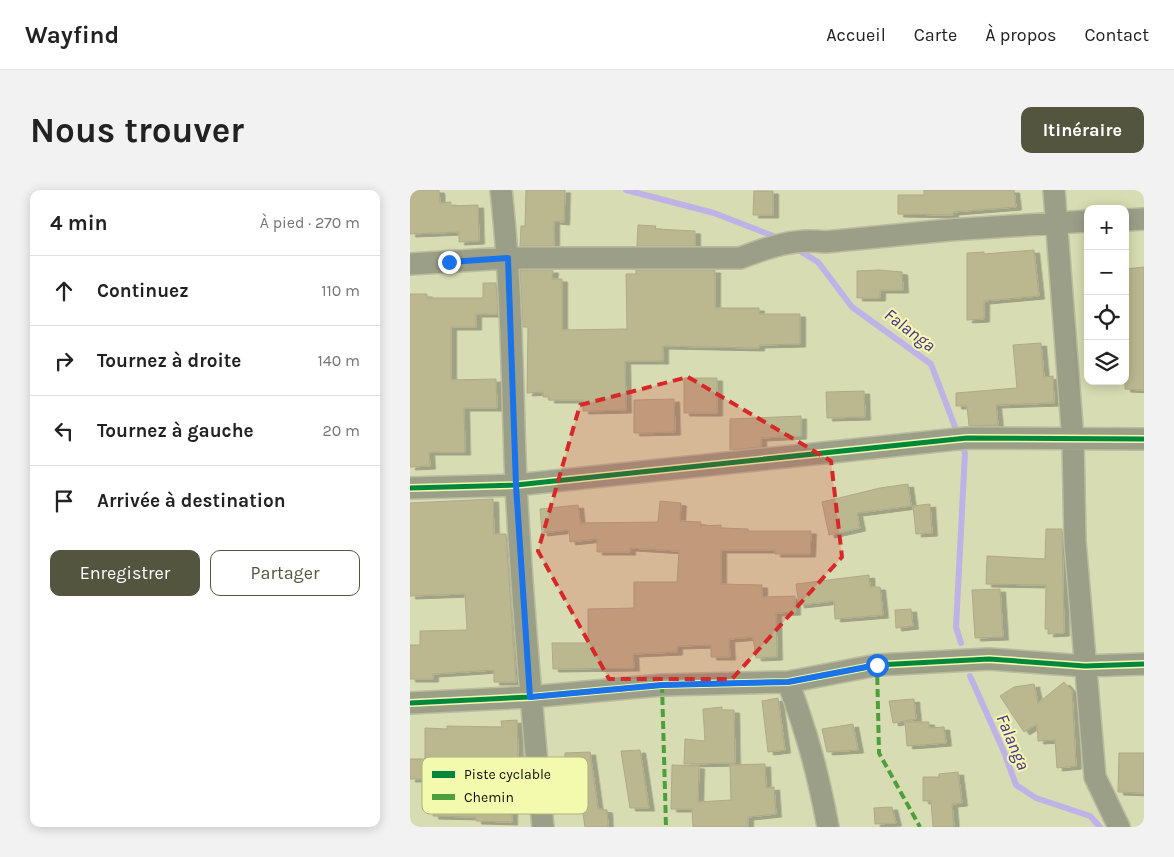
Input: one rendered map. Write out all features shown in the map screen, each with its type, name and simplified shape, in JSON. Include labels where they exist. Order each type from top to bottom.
[{"type":"street","points":[[501,190],[508,258],[516,485],[530,697],[536,757]]},
{"type":"street","points":[[1054,190],[1073,440],[1076,542],[1095,777],[1119,827]]},
{"type":"street","points":[[1129,220],[1144,219]]},
{"type":"street","points":[[410,264],[508,258],[740,258],[774,245],[808,240],[825,242],[1084,221]]},
{"type":"street","points":[[410,488],[516,485],[967,438],[1144,439]]},
{"type":"street","points":[[410,702],[530,697],[662,685],[788,682],[877,665],[989,659],[1085,666],[1144,664]]},
{"type":"street","points":[[788,682],[806,729],[818,771],[828,827]]},
{"type":"street","points":[[542,814],[543,827]]},
{"type":"highlighted area","points":[[688,377],[831,461],[842,557],[732,679],[609,679],[538,551],[580,405]]},
{"type":"building","points":[[410,190],[439,190],[440,203],[451,202],[451,206],[478,205],[479,241],[459,242],[459,232],[410,234]]},
{"type":"building","points":[[526,190],[565,190],[564,222],[554,221],[554,246],[520,246],[521,226],[525,226]]},
{"type":"building","points":[[924,190],[1014,190],[1016,207],[953,212],[953,215],[898,214],[898,195],[924,195]]},
{"type":"building","points":[[754,191],[773,191],[773,215],[753,215]]},
{"type":"building","points":[[638,225],[656,226],[655,229],[695,231],[695,246],[637,246]]},
{"type":"building","points":[[1034,250],[1039,296],[984,301],[984,319],[967,320],[967,253],[984,252],[984,254]]},
{"type":"building","points":[[1144,267],[1144,390],[1125,389],[1125,385],[1129,385],[1129,269]]},
{"type":"building","points":[[520,270],[553,270],[552,279],[562,279],[562,330],[627,329],[626,274],[636,274],[636,270],[715,270],[715,308],[759,308],[759,314],[800,314],[800,344],[759,345],[759,348],[663,346],[663,361],[625,361],[626,410],[583,411],[583,400],[549,400],[549,397],[543,397],[543,392],[527,393],[528,327],[523,327]]},
{"type":"building","points":[[857,271],[902,272],[903,290],[880,290],[880,298],[857,298]]},
{"type":"building","points":[[483,283],[496,283],[498,314],[476,314],[476,327],[451,327],[451,380],[496,379],[497,408],[464,408],[465,452],[429,452],[430,466],[410,467],[410,294],[427,294],[427,298],[483,298]]},
{"type":"building","points":[[1041,343],[1044,377],[1053,376],[1054,403],[996,405],[998,425],[969,426],[967,406],[956,406],[956,393],[1017,388],[1013,345]]},
{"type":"building","points":[[684,378],[717,378],[717,413],[684,413]]},
{"type":"building","points":[[864,391],[865,417],[827,418],[826,392]]},
{"type":"building","points":[[674,399],[675,432],[634,433],[634,400]]},
{"type":"building","points":[[801,416],[801,436],[761,438],[761,447],[730,450],[730,419]]},
{"type":"building","points":[[908,484],[911,506],[857,513],[860,528],[829,535],[822,502],[880,488]]},
{"type":"building","points":[[493,499],[494,534],[506,534],[516,682],[494,682],[494,670],[433,674],[433,679],[410,679],[410,645],[420,645],[420,631],[467,630],[465,594],[410,596],[410,503]]},
{"type":"building","points":[[660,501],[681,503],[680,521],[701,522],[700,526],[721,525],[721,528],[748,529],[748,531],[811,531],[810,554],[775,554],[775,550],[721,550],[721,584],[762,585],[762,597],[795,596],[795,612],[776,613],[777,657],[756,658],[753,637],[729,639],[730,657],[711,657],[711,645],[677,646],[677,652],[633,654],[634,668],[553,669],[552,643],[588,643],[588,609],[634,608],[634,582],[677,582],[679,551],[630,548],[630,552],[597,552],[597,539],[570,542],[569,530],[542,533],[540,509],[578,505],[580,523],[658,522]]},
{"type":"building","points":[[930,504],[932,533],[916,534],[913,506]]},
{"type":"building","points":[[1046,529],[1062,529],[1064,633],[1048,634],[1048,629],[1045,629],[1046,585],[986,584],[987,556],[1045,559]]},
{"type":"building","points":[[869,575],[870,587],[880,587],[883,615],[835,619],[834,601],[799,605],[796,584]]},
{"type":"building","points":[[1000,589],[1003,637],[975,638],[972,590]]},
{"type":"building","points":[[911,609],[913,626],[896,628],[895,610]]},
{"type":"building","points":[[1064,682],[1072,691],[1076,766],[1057,768],[1055,740],[1038,741],[1037,724],[1024,732],[1000,696],[1014,687],[1034,684],[1038,703]]},
{"type":"building","points":[[778,698],[785,750],[768,752],[762,701]]},
{"type":"building","points":[[914,699],[916,719],[893,723],[889,701]]},
{"type":"building","points":[[722,707],[722,710],[734,710],[735,763],[684,764],[685,739],[705,741],[703,709]]},
{"type":"building","points":[[517,720],[518,757],[425,757],[425,728],[447,729],[447,726],[502,727],[501,721]]},
{"type":"building","points":[[905,722],[929,722],[929,728],[944,727],[946,743],[907,746]]},
{"type":"building","points":[[853,724],[858,750],[827,752],[822,729]]},
{"type":"building","points":[[640,750],[649,808],[630,808],[621,751]]},
{"type":"building","points":[[590,752],[598,809],[607,810],[608,827],[585,827],[583,814],[588,814],[588,757],[565,757],[565,753]]},
{"type":"building","points":[[1119,753],[1144,753],[1144,793],[1118,792]]},
{"type":"building","points":[[410,759],[422,759],[422,779],[410,779]]},
{"type":"building","points":[[765,764],[766,788],[774,787],[776,814],[748,817],[748,827],[693,827],[692,809],[671,809],[672,765],[699,766],[698,802],[731,800],[730,765]]},
{"type":"building","points":[[958,772],[962,803],[952,804],[954,827],[933,827],[931,801],[923,801],[923,777],[939,777],[939,774]]},
{"type":"building","points":[[892,807],[896,823],[875,824],[874,808]]},
{"type":"building","points":[[433,814],[512,814],[512,822],[476,821],[476,817],[433,816]]},
{"type":"waterway","name":"Falanga","points":[[626,190],[714,213],[781,239]]},
{"type":"waterway","name":"Falanga","points":[[795,248],[818,262],[852,307],[931,364],[965,453],[956,627],[961,643]]},
{"type":"waterway","name":"Falanga","points":[[970,676],[1004,752],[1016,785],[1036,798],[1090,816],[1100,827]]},
{"type":"marked path","points":[[877,665],[879,753],[920,827]]},
{"type":"marked path","points":[[662,685],[666,827]]},
{"type":"cycle path","points":[[410,488],[516,485],[967,438],[1144,439]]},
{"type":"cycle path","points":[[410,703],[530,697],[662,685],[788,682],[877,665],[989,659],[1085,666],[1144,664]]},
{"type":"route","points":[[449,262],[508,258],[516,485],[530,697],[662,685],[788,682],[877,665]]}]
